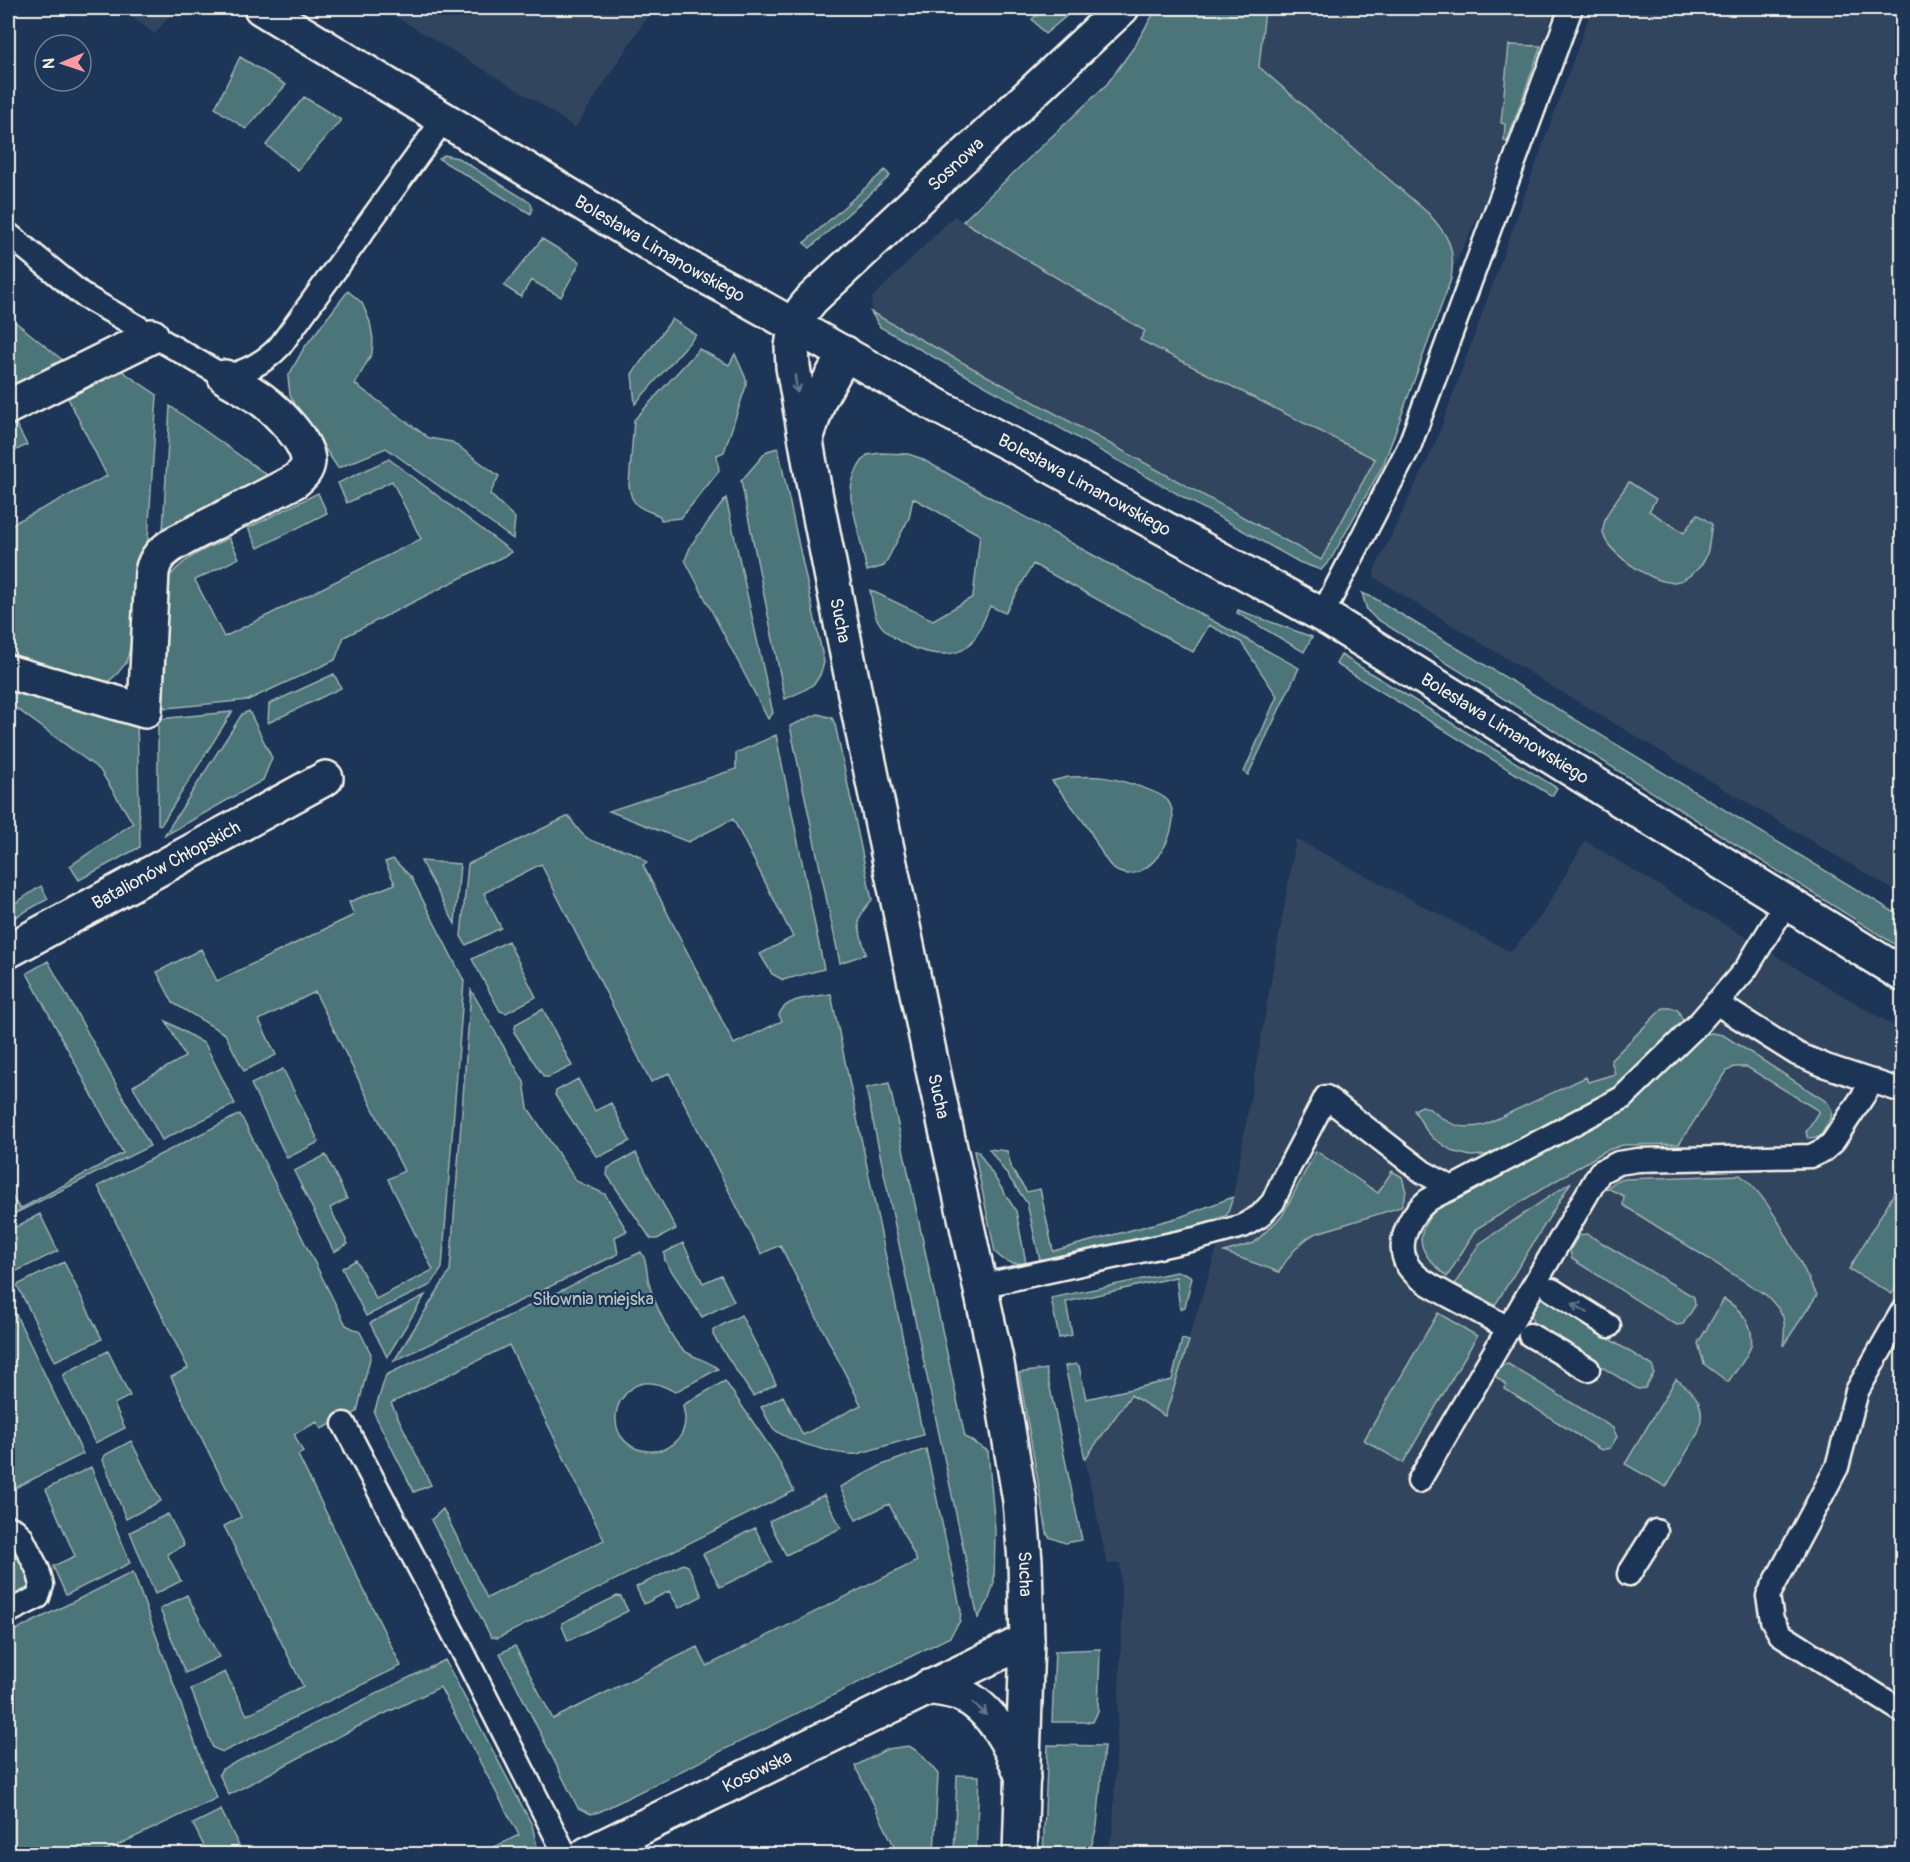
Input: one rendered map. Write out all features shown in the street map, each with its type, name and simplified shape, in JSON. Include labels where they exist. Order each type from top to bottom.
[{"type":"street","name":"Bolesława Limanowskiego","points":[[261,8],[689,268],[1322,615],[1902,974]]},
{"type":"street","name":"Sosnowa","points":[[795,327],[803,310],[812,299],[1122,8]]},
{"type":"street","points":[[795,327],[792,347],[793,367],[805,441]]},
{"type":"street","points":[[8,407],[152,336]]},
{"type":"street","name":"Sucha","points":[[845,353],[819,400],[805,441],[930,1056],[997,1364],[1020,1501],[1027,1640],[1020,1854]]},
{"type":"street","points":[[8,672],[145,711],[152,572],[159,555],[175,543],[295,481],[304,474],[308,464],[308,454],[280,415],[261,399],[225,377]]},
{"type":"street","name":"Batalionów Chłopskich","points":[[8,951],[326,778]]},
{"type":"street","name":"Kosowska","points":[[587,1854],[1027,1640]]},
{"type":"street","points":[[928,1687],[959,1694],[973,1702],[992,1720],[1006,1740],[1023,1778]]},
{"type":"lane","points":[[1322,615],[1409,447],[1571,8]]},
{"type":"lane","points":[[8,234],[84,296],[152,336],[225,377],[244,372],[262,362],[280,346],[444,119]]},
{"type":"lane","points":[[1508,1328],[1414,1274],[1404,1260],[1402,1244],[1406,1229],[1425,1204],[1622,1098],[1699,1023],[1753,960],[1787,902]]},
{"type":"lane","points":[[1716,1003],[1797,1054],[1902,1091]]},
{"type":"lane","points":[[1419,1481],[1600,1172],[1618,1163],[1638,1160],[1811,1156],[1832,1143],[1873,1081]]},
{"type":"lane","points":[[980,1286],[1221,1233],[1243,1226],[1260,1216],[1273,1202],[1284,1175],[1326,1097],[1423,1172],[1452,1188]]},
{"type":"lane","points":[[1552,1290],[1609,1326]]},
{"type":"lane","points":[[1902,1312],[1857,1391],[1837,1467],[1768,1596],[1772,1620],[1780,1634],[1902,1711]]},
{"type":"lane","points":[[1530,1335],[1588,1369]]},
{"type":"lane","points":[[344,1424],[565,1854]]},
{"type":"lane","points":[[8,1527],[21,1536],[38,1570],[42,1585],[38,1597],[8,1612]]},
{"type":"lane","points":[[1629,1574],[1656,1531]]},
{"type":"shaded area","points":[[120,8],[167,8],[173,11],[155,34]]},
{"type":"shaded area","points":[[381,8],[653,8],[575,128],[536,101]]},
{"type":"shaded area","points":[[1265,8],[1555,8],[1481,211],[1453,268],[1451,245],[1442,228],[1259,67]]},
{"type":"shaded area","points":[[1592,8],[1902,8],[1902,895],[1375,578],[1374,571],[1435,444]]},
{"type":"shaded area","points":[[954,216],[1145,331],[1141,340],[1375,459],[1320,560],[871,312],[872,298]]},
{"type":"shaded area","points":[[1296,839],[1511,952],[1541,916],[1585,841],[1902,1031],[1902,1180],[1849,1268],[1902,1301],[1902,1854],[1106,1854],[1113,1831],[1122,1623],[1120,1563],[1107,1564],[1085,1459],[1131,1395],[1165,1415],[1233,1197]]},
{"type":"green space","points":[[1046,8],[1076,8],[1045,34],[1032,19]]},
{"type":"green space","points":[[1157,8],[1265,8],[1259,67],[1428,213],[1441,228],[1449,243],[1452,259],[1451,279],[1384,463],[1331,559],[1321,570],[1299,562],[880,327],[871,312],[1321,560],[1375,459],[1140,340],[1145,331],[963,221],[1107,84],[1134,47]]},
{"type":"green space","points":[[1509,45],[1541,46],[1507,142],[1504,141],[1505,124],[1501,123]]},
{"type":"green space","points":[[240,57],[286,85],[246,129],[215,108]]},
{"type":"green space","points":[[304,97],[341,120],[298,170],[266,145]]},
{"type":"green space","points":[[444,155],[458,158],[531,203],[531,214],[439,159]]},
{"type":"green space","points":[[885,170],[890,176],[810,248],[804,243]]},
{"type":"green space","points":[[542,239],[580,262],[561,297],[531,280],[521,297],[504,286]]},
{"type":"green space","points":[[348,291],[362,303],[370,322],[373,339],[372,353],[355,384],[429,438],[452,442],[499,476],[490,494],[515,518],[513,539],[386,448],[338,468],[295,404],[290,395],[288,377],[304,348]]},
{"type":"green space","points":[[8,316],[65,362],[8,391]]},
{"type":"green space","points":[[672,319],[696,335],[635,404],[632,374]]},
{"type":"green space","points":[[699,349],[729,365],[735,354],[746,379],[746,386],[724,452],[717,455],[719,471],[681,518],[661,520],[660,516],[638,506],[630,492],[634,420]]},
{"type":"green space","points":[[122,371],[157,395],[148,539],[140,563],[131,644],[126,663],[109,681],[99,684],[8,660],[8,526],[107,476],[68,398]]},
{"type":"green space","points":[[170,406],[267,475],[267,480],[163,531]]},
{"type":"green space","points":[[16,424],[27,445],[8,454],[8,428]]},
{"type":"green space","points":[[778,448],[824,662],[819,677],[811,686],[785,699],[741,481],[767,451]]},
{"type":"green space","points":[[908,454],[920,458],[1299,668],[1248,775],[1244,772],[1277,696],[1241,642],[1209,625],[1193,652],[1033,564],[1005,613],[990,606],[975,637],[968,646],[958,652],[933,653],[906,645],[894,638],[878,621],[870,590],[933,620],[973,597],[980,535],[913,498],[909,518],[884,566],[867,571],[851,499],[852,486],[857,470],[867,455]]},
{"type":"green space","points":[[389,459],[512,552],[344,637],[335,660],[248,700],[167,708],[159,705],[166,581],[173,573],[195,555],[229,538],[239,558],[195,580],[224,637],[421,539],[392,481],[347,503],[338,483]]},
{"type":"green space","points":[[1629,482],[1656,499],[1649,511],[1684,533],[1697,514],[1712,524],[1705,560],[1688,577],[1670,582],[1652,577],[1620,556],[1605,539],[1603,531],[1606,518]]},
{"type":"green space","points":[[318,493],[327,513],[258,548],[248,528]]},
{"type":"green space","points":[[726,498],[773,713],[768,719],[685,560],[691,545]]},
{"type":"green space","points":[[1362,593],[1374,598],[1902,917],[1902,949],[1375,618],[1367,610]]},
{"type":"green space","points":[[1238,610],[1312,637],[1304,652],[1237,613]]},
{"type":"green space","points":[[1341,655],[1557,788],[1552,796],[1336,664]]},
{"type":"green space","points":[[334,674],[341,688],[268,723],[269,704]]},
{"type":"green space","points":[[8,682],[137,719],[140,847],[79,880],[70,866],[133,823],[100,770],[8,702]]},
{"type":"green space","points":[[249,711],[272,758],[263,780],[164,836],[242,714]]},
{"type":"green space","points":[[232,712],[161,825],[158,824],[158,719]]},
{"type":"green space","points":[[818,714],[832,718],[835,724],[872,900],[859,920],[866,954],[840,963],[790,726]]},
{"type":"green space","points":[[776,735],[824,969],[783,980],[772,974],[760,954],[793,937],[733,819],[688,842],[609,811],[736,769],[736,753]]},
{"type":"green space","points":[[1068,777],[1116,780],[1147,789],[1168,801],[1172,812],[1169,838],[1153,862],[1131,874],[1119,872],[1110,865],[1088,828],[1052,781]]},
{"type":"green space","points":[[569,816],[587,838],[634,853],[647,863],[643,865],[734,1044],[782,1021],[779,1015],[782,1009],[794,1001],[831,994],[923,1435],[857,1454],[849,1454],[800,1442],[779,1433],[771,1426],[761,1407],[783,1396],[803,1435],[861,1405],[780,1245],[761,1254],[669,1073],[651,1082],[541,864],[484,893],[501,928],[466,945],[461,936],[468,864]]},
{"type":"green space","points":[[393,859],[411,877],[464,981],[442,1268],[431,1285],[366,1316],[342,1268],[356,1260],[376,1299],[433,1270],[388,1179],[404,1171],[315,992],[259,1020],[276,1055],[244,1071],[225,1034],[173,1003],[157,972],[201,949],[217,981],[354,915],[349,902],[395,884],[385,862]]},
{"type":"green space","points":[[421,861],[460,864],[455,924],[424,867]]},
{"type":"green space","points":[[41,886],[48,899],[8,921],[8,908]]},
{"type":"green space","points":[[508,941],[536,997],[506,1013],[500,1011],[472,959]]},
{"type":"green space","points":[[48,961],[150,1146],[8,1217],[8,1190],[20,1209],[123,1153],[27,973]]},
{"type":"green space","points":[[471,990],[524,1082],[528,1108],[576,1181],[605,1194],[627,1231],[615,1237],[618,1254],[394,1361],[450,1271]]},
{"type":"green space","points":[[1663,1008],[1678,1010],[1683,1021],[1680,1027],[1617,1091],[1498,1154],[1471,1156],[1454,1152],[1433,1138],[1414,1110],[1422,1106],[1444,1120],[1460,1126],[1484,1125],[1586,1077],[1588,1082],[1615,1074],[1611,1060]]},
{"type":"green space","points":[[543,1009],[572,1066],[549,1077],[544,1077],[514,1032],[516,1024]]},
{"type":"green space","points":[[166,1021],[205,1044],[235,1104],[162,1140],[133,1086],[185,1057]]},
{"type":"green space","points":[[1712,1033],[1723,1035],[1827,1102],[1832,1111],[1831,1118],[1820,1137],[1808,1138],[1806,1132],[1819,1111],[1747,1067],[1734,1067],[1727,1071],[1679,1144],[1623,1145],[1605,1151],[1476,1229],[1447,1277],[1431,1261],[1422,1247],[1421,1239],[1427,1221],[1435,1210],[1630,1103],[1701,1035]]},
{"type":"green space","points":[[283,1069],[319,1142],[287,1158],[251,1084]]},
{"type":"green space","points":[[578,1079],[595,1111],[611,1103],[630,1141],[601,1156],[596,1156],[555,1095],[556,1091]]},
{"type":"green space","points":[[889,1083],[965,1437],[988,1451],[995,1529],[994,1583],[988,1602],[978,1618],[866,1088]]},
{"type":"green space","points":[[240,1114],[346,1325],[360,1332],[371,1354],[357,1412],[321,1429],[317,1422],[294,1434],[303,1452],[298,1455],[401,1666],[223,1752],[213,1748],[191,1689],[225,1672],[247,1715],[303,1686],[224,1526],[241,1517],[171,1377],[188,1368],[98,1186]]},
{"type":"green space","points":[[989,1149],[1007,1151],[1012,1170],[1027,1192],[1040,1189],[1053,1251],[1180,1217],[1233,1197],[1227,1215],[1196,1227],[1040,1260],[1027,1203]]},
{"type":"green space","points":[[974,1151],[978,1151],[1016,1211],[1026,1263],[1009,1262],[995,1252]]},
{"type":"green space","points":[[1316,1151],[1378,1193],[1392,1171],[1402,1177],[1406,1192],[1401,1207],[1314,1234],[1294,1250],[1279,1272],[1224,1252],[1254,1243],[1282,1216]]},
{"type":"green space","points":[[636,1153],[676,1229],[657,1239],[651,1239],[607,1175],[608,1168]]},
{"type":"green space","points":[[326,1155],[347,1199],[330,1208],[348,1244],[334,1252],[294,1171]]},
{"type":"green space","points":[[1740,1175],[1752,1186],[1774,1214],[1817,1295],[1783,1346],[1783,1318],[1778,1307],[1766,1295],[1623,1205],[1624,1196],[1607,1188],[1616,1181],[1625,1179]]},
{"type":"green space","points":[[1902,1180],[1902,1276],[1892,1294],[1849,1269]]},
{"type":"green space","points":[[1571,1182],[1495,1305],[1455,1284],[1479,1244]]},
{"type":"green space","points":[[40,1214],[58,1251],[11,1274],[8,1266],[8,1231]]},
{"type":"green space","points":[[1587,1234],[1694,1297],[1695,1306],[1683,1324],[1677,1325],[1572,1259],[1570,1250],[1579,1235]]},
{"type":"green space","points":[[683,1243],[703,1283],[721,1275],[734,1301],[702,1317],[665,1261],[664,1253]]},
{"type":"green space","name":"Siłownia miejska","points":[[641,1252],[654,1297],[675,1340],[683,1350],[718,1369],[675,1392],[654,1383],[643,1383],[632,1388],[619,1403],[616,1415],[618,1430],[626,1442],[637,1449],[649,1451],[674,1444],[682,1433],[685,1419],[683,1405],[725,1381],[776,1456],[794,1491],[498,1638],[491,1637],[431,1520],[443,1509],[487,1598],[604,1540],[509,1345],[391,1403],[431,1485],[414,1492],[374,1413],[386,1375]]},
{"type":"green space","points":[[64,1262],[102,1339],[55,1361],[17,1285]]},
{"type":"green space","points":[[1176,1272],[1192,1277],[1185,1307],[1180,1309],[1176,1277],[1066,1302],[1072,1335],[1059,1338],[1051,1298]]},
{"type":"green space","points":[[425,1295],[387,1357],[370,1323]]},
{"type":"green space","points":[[1541,1297],[1653,1366],[1654,1373],[1645,1388],[1638,1389],[1533,1323],[1531,1314]]},
{"type":"green space","points":[[8,1298],[83,1454],[13,1489],[10,1486],[8,1488]]},
{"type":"green space","points":[[1724,1299],[1736,1307],[1745,1318],[1752,1337],[1747,1355],[1728,1382],[1704,1364],[1698,1343]]},
{"type":"green space","points":[[1438,1313],[1477,1336],[1403,1463],[1364,1440]]},
{"type":"green space","points":[[741,1315],[776,1384],[753,1396],[713,1335],[713,1330]]},
{"type":"green space","points":[[1182,1339],[1189,1341],[1165,1416],[1131,1395],[1085,1459],[1065,1366],[1076,1364],[1079,1366],[1086,1399],[1172,1380]]},
{"type":"green space","points":[[108,1351],[130,1396],[114,1404],[125,1428],[95,1443],[63,1376]]},
{"type":"green space","points":[[1508,1364],[1613,1428],[1617,1437],[1610,1448],[1601,1450],[1505,1389],[1506,1385],[1494,1375],[1499,1366]]},
{"type":"green space","points":[[1046,1369],[1082,1540],[1065,1543],[1049,1537],[1047,1533],[1019,1373]]},
{"type":"green space","points":[[1676,1379],[1695,1396],[1701,1408],[1701,1415],[1698,1433],[1666,1487],[1625,1464]]},
{"type":"green space","points":[[131,1441],[161,1501],[126,1519],[103,1460],[105,1455]]},
{"type":"green space","points":[[926,1449],[961,1611],[960,1621],[950,1637],[599,1812],[591,1814],[578,1808],[500,1653],[515,1646],[553,1719],[697,1647],[707,1666],[917,1561],[889,1504],[856,1520],[840,1487],[882,1465]]},
{"type":"green space","points":[[91,1467],[130,1563],[66,1595],[53,1566],[75,1556],[46,1489]]},
{"type":"green space","points":[[824,1495],[841,1528],[786,1555],[769,1521]]},
{"type":"green space","points":[[168,1514],[184,1545],[167,1554],[181,1581],[155,1594],[130,1532]]},
{"type":"green space","points":[[755,1528],[772,1562],[720,1587],[703,1554]]},
{"type":"green space","points":[[8,1542],[12,1544],[30,1579],[30,1589],[8,1601]]},
{"type":"green space","points":[[683,1564],[688,1566],[702,1596],[679,1608],[669,1591],[644,1604],[636,1587]]},
{"type":"green space","points":[[133,1572],[208,1779],[217,1798],[99,1854],[8,1854],[8,1634]]},
{"type":"green space","points":[[187,1595],[219,1657],[185,1673],[160,1609]]},
{"type":"green space","points":[[617,1596],[621,1597],[628,1611],[568,1641],[562,1623]]},
{"type":"green space","points":[[1100,1649],[1098,1711],[1093,1722],[1052,1722],[1055,1651]]},
{"type":"green space","points":[[445,1660],[532,1825],[537,1846],[519,1854],[480,1854],[519,1835],[440,1687],[355,1728],[229,1795],[219,1774],[222,1769]]},
{"type":"green space","points":[[1048,1745],[1104,1746],[1097,1826],[1089,1854],[1043,1854]]},
{"type":"green space","points":[[909,1746],[920,1753],[938,1774],[934,1854],[898,1854],[855,1766],[887,1749]]},
{"type":"green space","points":[[957,1775],[979,1776],[976,1854],[954,1854]]},
{"type":"green space","points":[[221,1810],[243,1854],[208,1854],[193,1824]]}]
